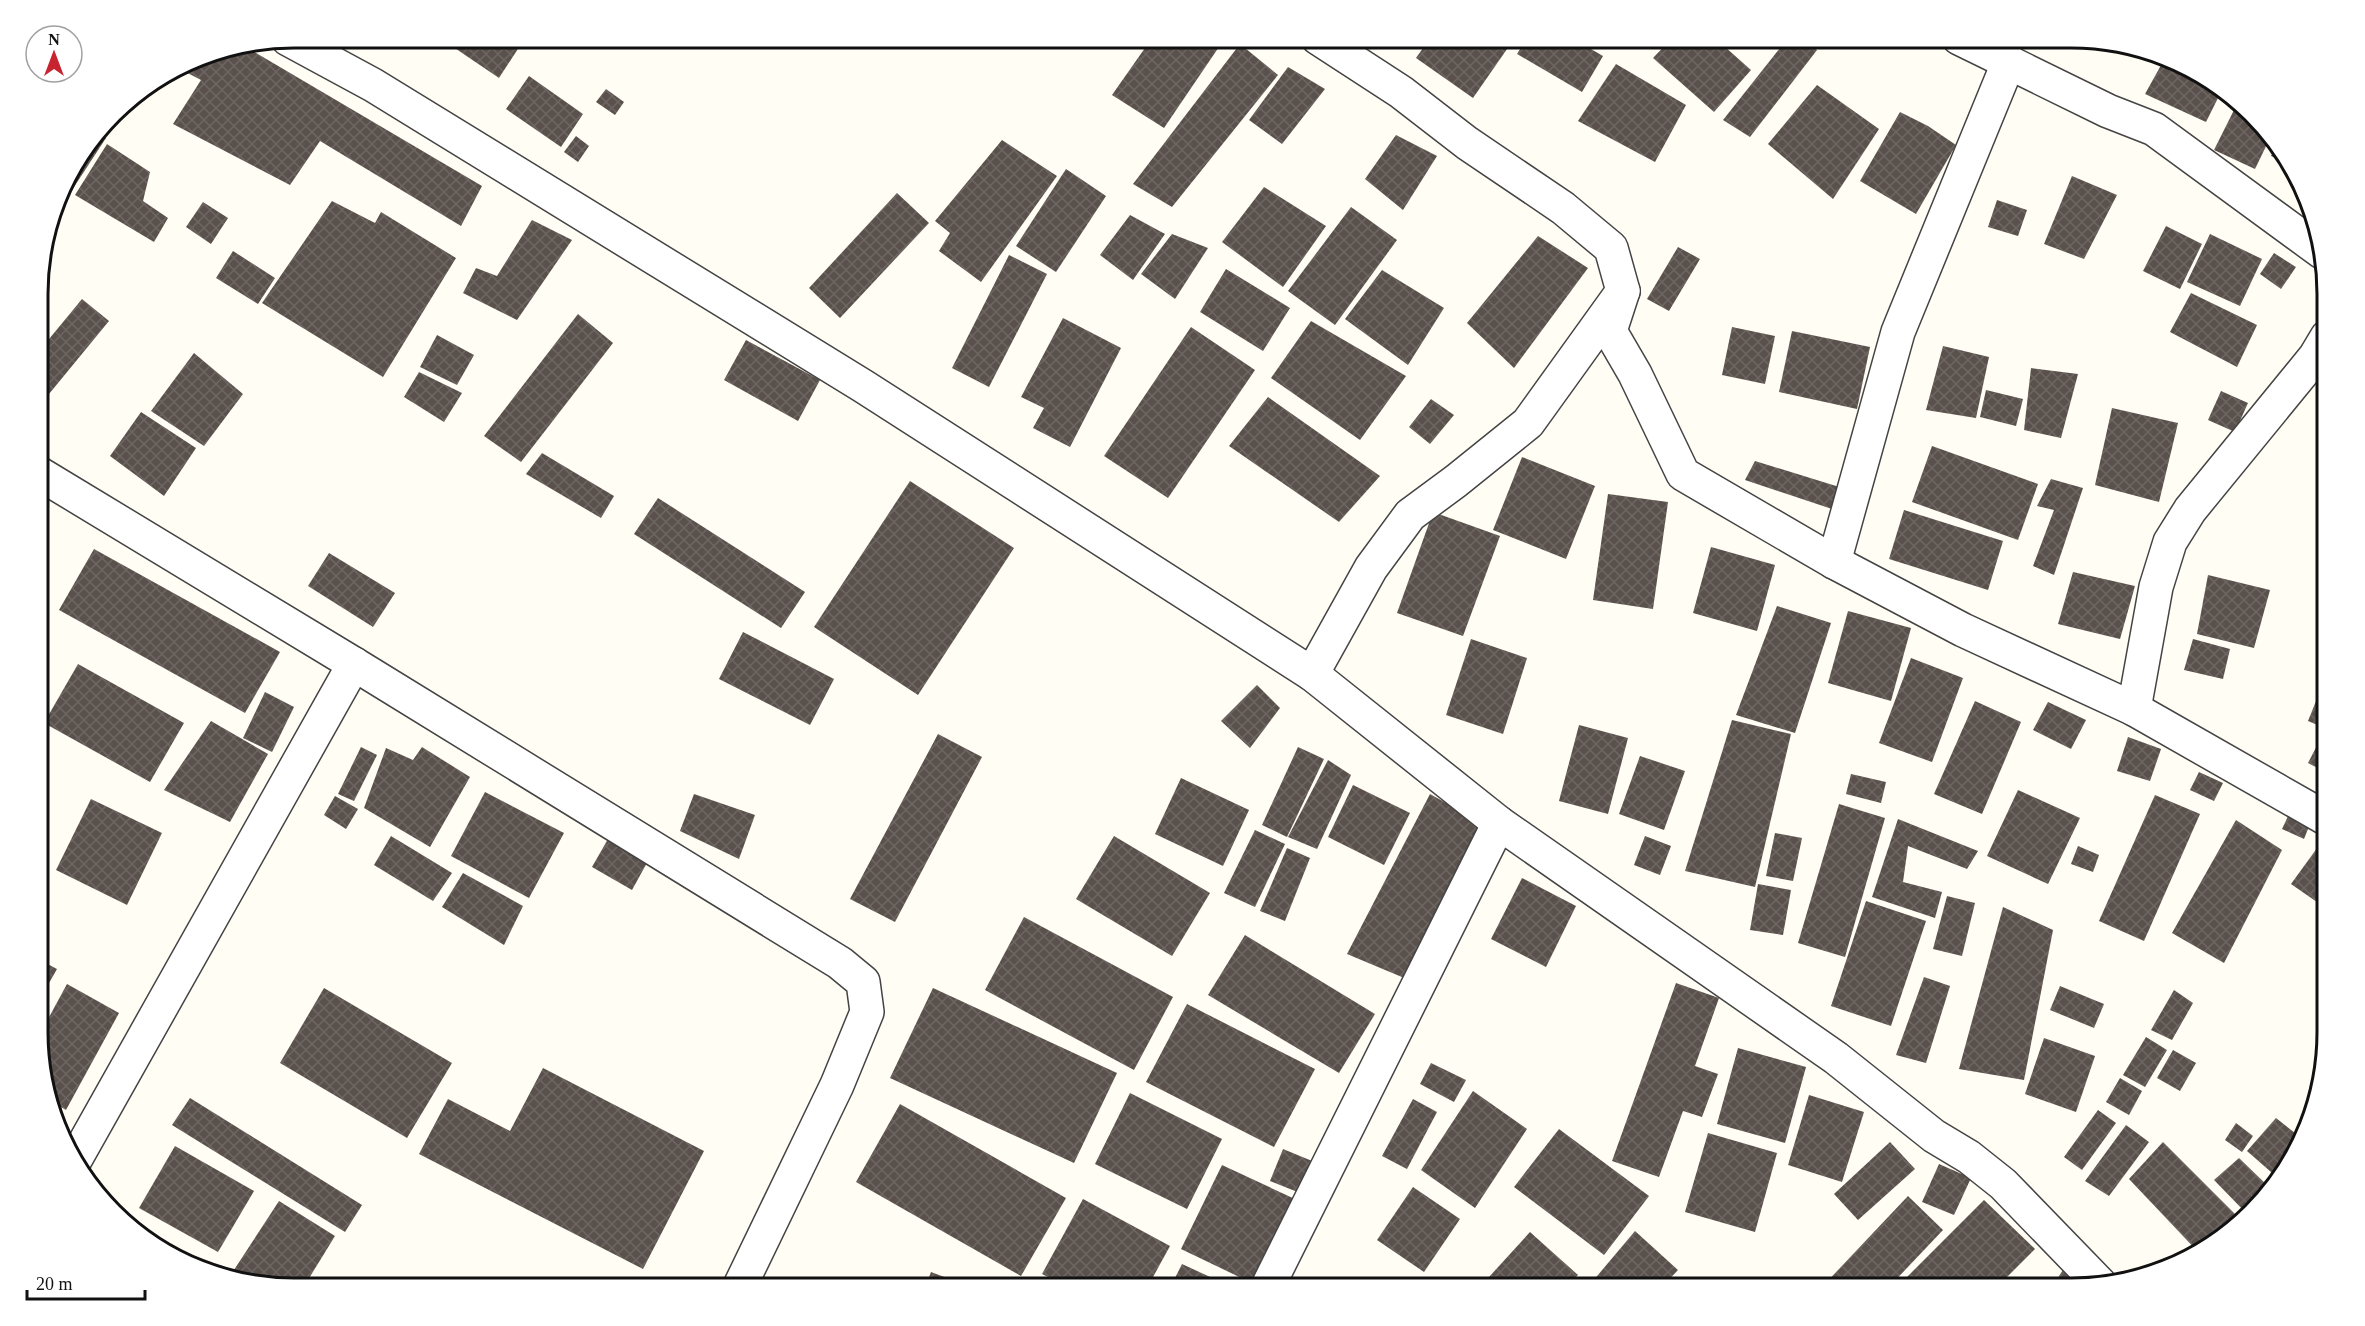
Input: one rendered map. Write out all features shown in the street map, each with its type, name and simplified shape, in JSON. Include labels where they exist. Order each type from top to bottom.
[{"type":"street","points":[[305,48],[373,85],[863,386],[1312,674],[1499,823],[1836,1058],[1934,1136],[1969,1157],[2003,1184],[2093,1277]]},
{"type":"street","points":[[1333,48],[1401,92],[1467,142],[1563,208],[1611,248],[1623,291],[1610,331],[1635,374],[1683,474],[1834,562],[1964,630],[2134,709],[2317,813]]},
{"type":"street","points":[[1980,48],[2108,111],[2154,129],[2312,244]]},
{"type":"street","points":[[1834,562],[1898,332],[2008,61]]},
{"type":"street","points":[[1312,674],[1371,568],[1410,515],[1456,482],[1528,423],[1623,291]]},
{"type":"street","points":[[2134,709],[2156,587],[2170,542],[2190,510],[2317,354]]},
{"type":"street","points":[[48,479],[840,963],[864,982],[867,1012],[837,1086],[744,1278]]},
{"type":"street","points":[[79,1152],[354,664]]},
{"type":"street","points":[[1274,1278],[1499,823]]},
{"type":"building","points":[[455,48],[518,48],[499,78]]},
{"type":"building","points":[[1145,48],[1218,48],[1164,128],[1112,95]]},
{"type":"building","points":[[1237,48],[1245,48],[1278,75],[1172,207],[1133,184]]},
{"type":"building","points":[[1423,48],[1508,48],[1473,98],[1416,58]]},
{"type":"building","points":[[1521,48],[1589,48],[1603,56],[1582,92],[1517,54]]},
{"type":"building","points":[[1662,48],[1726,48],[1751,70],[1714,112],[1653,58]]},
{"type":"building","points":[[1780,48],[1814,48],[1817,50],[1750,137],[1723,120]]},
{"type":"building","points":[[254,52],[482,186],[461,226],[320,141],[290,185],[173,124],[201,80],[186,72],[230,56]]},
{"type":"building","points":[[1616,64],[1686,105],[1655,162],[1578,121]]},
{"type":"building","points":[[2161,65],[2180,73],[2218,97],[2206,122],[2145,94]]},
{"type":"building","points":[[1288,67],[1325,89],[1282,144],[1249,120]]},
{"type":"building","points":[[529,76],[583,114],[561,147],[506,109]]},
{"type":"building","points":[[1817,85],[1879,129],[1833,199],[1768,144]]},
{"type":"building","points":[[606,89],[624,102],[615,115],[596,102]]},
{"type":"building","points":[[2234,110],[2267,145],[2255,169],[2214,150]]},
{"type":"building","points":[[1900,112],[1928,126],[1956,145],[1916,214],[1860,181]]},
{"type":"building","points":[[1396,135],[1437,156],[1403,210],[1365,179]]},
{"type":"building","points":[[576,136],[589,146],[578,162],[564,152]]},
{"type":"building","points":[[105,137],[106,138],[72,190],[89,157]]},
{"type":"building","points":[[1002,140],[1057,176],[981,282],[939,251],[950,233],[935,221]]},
{"type":"building","points":[[107,144],[150,172],[143,201],[168,218],[154,242],[75,195]]},
{"type":"building","points":[[1066,169],[1106,196],[1056,272],[1016,246]]},
{"type":"building","points":[[2072,176],[2117,195],[2084,259],[2044,244]]},
{"type":"building","points":[[1264,187],[1326,226],[1283,287],[1222,242]]},
{"type":"building","points":[[897,193],[929,223],[840,318],[809,288]]},
{"type":"building","points":[[1997,200],[2027,210],[2018,236],[1988,227]]},
{"type":"building","points":[[332,201],[375,223],[381,212],[456,258],[383,377],[262,303]]},
{"type":"building","points":[[203,202],[228,218],[211,244],[186,227]]},
{"type":"building","points":[[1351,207],[1397,240],[1335,325],[1288,291]]},
{"type":"building","points":[[1130,215],[1165,234],[1133,280],[1100,255]]},
{"type":"building","points":[[532,220],[572,240],[517,320],[463,293],[476,268],[497,276]]},
{"type":"building","points":[[2166,226],[2202,244],[2180,289],[2143,271]]},
{"type":"building","points":[[1172,234],[1208,248],[1175,299],[1141,274]]},
{"type":"building","points":[[2210,234],[2262,259],[2240,306],[2187,282]]},
{"type":"building","points":[[1538,236],[1588,268],[1514,368],[1467,323]]},
{"type":"building","points":[[1678,247],[1700,259],[1669,311],[1647,299]]},
{"type":"building","points":[[233,251],[275,278],[258,304],[216,278]]},
{"type":"building","points":[[2274,253],[2296,267],[2281,289],[2260,274]]},
{"type":"building","points":[[1009,255],[1047,274],[989,387],[952,368]]},
{"type":"building","points":[[1226,269],[1290,308],[1263,351],[1200,312]]},
{"type":"building","points":[[1382,270],[1444,308],[1408,365],[1345,319]]},
{"type":"building","points":[[2191,293],[2257,325],[2237,367],[2170,332]]},
{"type":"building","points":[[82,299],[109,321],[49,394],[48,340]]},
{"type":"building","points":[[578,314],[613,343],[521,462],[484,436]]},
{"type":"building","points":[[1063,318],[1121,348],[1070,447],[1033,428],[1044,408],[1021,397]]},
{"type":"building","points":[[1311,321],[1406,376],[1360,440],[1271,378]]},
{"type":"building","points":[[1191,327],[1255,370],[1168,498],[1104,456]]},
{"type":"building","points":[[1732,327],[1775,336],[1765,384],[1722,375]]},
{"type":"building","points":[[1792,331],[1870,347],[1857,409],[1779,392]]},
{"type":"building","points":[[437,335],[474,355],[457,385],[420,367]]},
{"type":"building","points":[[746,340],[820,380],[798,421],[724,380]]},
{"type":"building","points":[[1943,346],[1989,357],[1976,418],[1926,410]]},
{"type":"building","points":[[194,353],[243,394],[204,446],[151,411]]},
{"type":"building","points":[[2031,368],[2078,374],[2061,438],[2024,430]]},
{"type":"building","points":[[419,372],[462,393],[444,422],[404,397]]},
{"type":"building","points":[[1986,390],[2023,399],[2016,426],[1980,417]]},
{"type":"building","points":[[2221,391],[2248,403],[2235,432],[2208,420]]},
{"type":"building","points":[[1268,397],[1380,476],[1339,522],[1229,446]]},
{"type":"building","points":[[1431,399],[1454,415],[1430,444],[1409,427]]},
{"type":"building","points":[[2112,408],[2178,423],[2159,502],[2095,485]]},
{"type":"building","points":[[141,412],[196,448],[164,496],[110,456]]},
{"type":"building","points":[[1932,446],[2038,484],[2018,540],[1912,502]]},
{"type":"building","points":[[542,453],[614,496],[601,518],[526,474]]},
{"type":"building","points":[[1522,457],[1595,486],[1566,559],[1493,530]]},
{"type":"building","points":[[1755,461],[1849,490],[1841,512],[1745,480]]},
{"type":"building","points":[[2051,479],[2083,488],[2054,575],[2033,566],[2054,510],[2037,506]]},
{"type":"building","points":[[910,481],[1014,548],[918,695],[814,627]]},
{"type":"building","points":[[1608,494],[1668,502],[1653,609],[1593,600]]},
{"type":"building","points":[[658,498],[805,592],[781,628],[634,534]]},
{"type":"building","points":[[1904,510],[2003,541],[1988,590],[1889,559]]},
{"type":"building","points":[[1433,512],[1500,536],[1463,636],[1397,613]]},
{"type":"building","points":[[1711,547],[1775,565],[1757,631],[1693,613]]},
{"type":"building","points":[[94,549],[280,652],[245,713],[59,610]]},
{"type":"building","points":[[329,553],[395,593],[373,627],[308,586]]},
{"type":"building","points":[[2073,572],[2135,586],[2120,639],[2058,624]]},
{"type":"building","points":[[2208,575],[2270,590],[2254,648],[2197,634]]},
{"type":"building","points":[[1777,606],[1831,623],[1795,733],[1736,715]]},
{"type":"building","points":[[1848,611],[1911,628],[1891,701],[1828,683]]},
{"type":"building","points":[[743,632],[834,679],[810,725],[719,679]]},
{"type":"building","points":[[1471,639],[1527,658],[1503,734],[1446,715]]},
{"type":"building","points":[[2193,639],[2230,649],[2223,679],[2184,670]]},
{"type":"building","points":[[1911,658],[1963,678],[1932,762],[1879,743]]},
{"type":"building","points":[[78,664],[184,723],[150,782],[48,725],[48,716]]},
{"type":"building","points":[[1257,685],[1280,708],[1250,748],[1221,721]]},
{"type":"building","points":[[265,692],[294,707],[272,752],[243,738]]},
{"type":"building","points":[[2317,699],[2317,725],[2308,721]]},
{"type":"building","points":[[1975,701],[2021,722],[1982,814],[1934,794]]},
{"type":"building","points":[[2048,702],[2086,720],[2071,749],[2033,730]]},
{"type":"building","points":[[1732,720],[1791,734],[1755,887],[1685,871]]},
{"type":"building","points":[[211,721],[268,754],[230,822],[164,790]]},
{"type":"building","points":[[1579,725],[1628,738],[1608,814],[1559,801]]},
{"type":"building","points":[[938,734],[982,757],[895,922],[850,899]]},
{"type":"building","points":[[2128,737],[2161,749],[2150,781],[2117,771]]},
{"type":"building","points":[[2317,746],[2317,768],[2308,763]]},
{"type":"building","points":[[361,747],[377,755],[354,801],[338,794]]},
{"type":"building","points":[[422,747],[470,777],[430,847],[364,808],[386,748],[413,760]]},
{"type":"building","points":[[1298,747],[1324,759],[1287,837],[1262,825]]},
{"type":"building","points":[[1640,756],[1685,771],[1664,830],[1619,814]]},
{"type":"building","points":[[1328,760],[1351,775],[1317,849],[1288,837]]},
{"type":"building","points":[[2199,772],[2223,783],[2214,801],[2190,790]]},
{"type":"building","points":[[1851,774],[1886,782],[1881,803],[1846,794]]},
{"type":"building","points":[[1181,778],[1249,810],[1223,866],[1155,834]]},
{"type":"building","points":[[1353,785],[1410,813],[1384,865],[1328,837]]},
{"type":"building","points":[[2018,790],[2080,818],[2048,884],[1987,856]]},
{"type":"building","points":[[485,792],[564,833],[529,898],[451,856]]},
{"type":"building","points":[[694,794],[755,815],[739,859],[680,831]]},
{"type":"building","points":[[1430,794],[1480,822],[1409,980],[1347,954]]},
{"type":"building","points":[[2155,795],[2200,814],[2144,941],[2099,921]]},
{"type":"building","points":[[335,796],[358,809],[346,829],[324,815]]},
{"type":"building","points":[[91,799],[162,833],[127,905],[56,870]]},
{"type":"building","points":[[1839,804],[1885,818],[1845,957],[1798,943]]},
{"type":"building","points":[[2289,814],[2310,824],[2304,839],[2282,829]]},
{"type":"building","points":[[1898,819],[1978,851],[1967,869],[1908,846],[1903,882],[1942,892],[1935,918],[1872,897]]},
{"type":"building","points":[[2236,820],[2282,850],[2224,963],[2172,933]]},
{"type":"building","points":[[1255,830],[1285,844],[1255,907],[1224,893]]},
{"type":"building","points":[[1775,833],[1802,838],[1793,881],[1766,876]]},
{"type":"building","points":[[391,836],[452,873],[433,901],[374,865]]},
{"type":"building","points":[[1114,836],[1210,893],[1172,956],[1076,899]]},
{"type":"building","points":[[1645,836],[1671,846],[1660,875],[1634,865]]},
{"type":"building","points":[[608,839],[648,861],[632,890],[592,867]]},
{"type":"building","points":[[2078,846],[2099,855],[2093,872],[2071,864]]},
{"type":"building","points":[[1287,848],[1310,858],[1285,921],[1260,911]]},
{"type":"building","points":[[2317,848],[2317,902],[2291,884]]},
{"type":"building","points":[[463,873],[523,906],[504,945],[442,907]]},
{"type":"building","points":[[1522,878],[1576,906],[1546,967],[1491,939]]},
{"type":"building","points":[[1758,884],[1791,890],[1783,935],[1750,930]]},
{"type":"building","points":[[1947,896],[1975,903],[1962,956],[1933,949]]},
{"type":"building","points":[[1866,901],[1926,921],[1891,1026],[1831,1006]]},
{"type":"building","points":[[2003,907],[2053,930],[2024,1080],[1959,1069]]},
{"type":"building","points":[[1024,917],[1173,997],[1134,1070],[985,990]]},
{"type":"building","points":[[1245,935],[1375,1014],[1339,1073],[1208,995]]},
{"type":"building","points":[[48,964],[57,969],[48,985]]},
{"type":"building","points":[[1924,977],[1950,986],[1926,1063],[1896,1055]]},
{"type":"building","points":[[1676,983],[1719,998],[1695,1066],[1718,1074],[1702,1117],[1683,1111],[1659,1177],[1612,1161]]},
{"type":"building","points":[[67,984],[119,1013],[66,1110],[59,1106],[56,1096],[50,1064],[48,1019]]},
{"type":"building","points":[[2060,986],[2104,1004],[2094,1028],[2050,1010]]},
{"type":"building","points":[[324,988],[452,1063],[407,1138],[280,1063]]},
{"type":"building","points":[[933,988],[1117,1073],[1074,1163],[890,1078]]},
{"type":"building","points":[[2174,990],[2193,1003],[2172,1040],[2151,1030]]},
{"type":"building","points":[[1187,1004],[1315,1069],[1274,1147],[1146,1082]]},
{"type":"building","points":[[2146,1037],[2167,1050],[2145,1087],[2123,1075]]},
{"type":"building","points":[[2044,1038],[2095,1056],[2076,1112],[2025,1094]]},
{"type":"building","points":[[1738,1048],[1806,1067],[1785,1143],[1717,1124]]},
{"type":"building","points":[[2173,1050],[2196,1063],[2180,1091],[2157,1078]]},
{"type":"building","points":[[1431,1063],[1466,1080],[1454,1102],[1420,1084]]},
{"type":"building","points":[[543,1068],[704,1151],[643,1269],[419,1154],[448,1099],[510,1131]]},
{"type":"building","points":[[2120,1078],[2142,1091],[2129,1115],[2106,1102]]},
{"type":"building","points":[[1473,1091],[1527,1129],[1475,1208],[1421,1170]]},
{"type":"building","points":[[1130,1093],[1222,1139],[1187,1209],[1095,1164]]},
{"type":"building","points":[[1809,1095],[1864,1112],[1842,1182],[1788,1165]]},
{"type":"building","points":[[190,1098],[362,1205],[345,1232],[172,1125]]},
{"type":"building","points":[[1413,1099],[1437,1112],[1407,1169],[1382,1156]]},
{"type":"building","points":[[900,1104],[1066,1198],[1021,1276],[856,1182]]},
{"type":"building","points":[[2098,1110],[2116,1123],[2082,1170],[2064,1157]]},
{"type":"building","points":[[2276,1118],[2295,1133],[2273,1173],[2247,1151]]},
{"type":"building","points":[[2236,1123],[2253,1136],[2242,1152],[2225,1140]]},
{"type":"building","points":[[2126,1125],[2149,1142],[2109,1196],[2085,1181]]},
{"type":"building","points":[[1559,1129],[1649,1196],[1604,1255],[1514,1187]]},
{"type":"building","points":[[1708,1133],[1777,1153],[1755,1232],[1685,1212]]},
{"type":"building","points":[[1890,1142],[1915,1169],[1858,1220],[1834,1194]]},
{"type":"building","points":[[2163,1142],[2236,1215],[2208,1237],[2192,1246],[2129,1179]]},
{"type":"building","points":[[175,1146],[254,1191],[218,1252],[139,1208]]},
{"type":"building","points":[[1283,1149],[1317,1163],[1305,1195],[1270,1181]]},
{"type":"building","points":[[2239,1158],[2265,1183],[2242,1209],[2214,1180]]},
{"type":"building","points":[[1939,1164],[1971,1178],[1954,1215],[1922,1202]]},
{"type":"building","points":[[1222,1165],[1297,1200],[1259,1278],[1241,1278],[1181,1249]]},
{"type":"building","points":[[1413,1187],[1460,1219],[1424,1272],[1377,1240]]},
{"type":"building","points":[[1908,1196],[1943,1230],[1897,1278],[1830,1278]]},
{"type":"building","points":[[1083,1199],[1170,1246],[1152,1278],[1050,1278],[1042,1274]]},
{"type":"building","points":[[1984,1200],[2035,1249],[2006,1278],[1906,1278]]},
{"type":"building","points":[[279,1201],[335,1236],[309,1278],[262,1276],[233,1271]]},
{"type":"building","points":[[1635,1231],[1678,1270],[1670,1278],[1595,1278]]},
{"type":"building","points":[[1530,1232],[1578,1275],[1575,1278],[1488,1278]]},
{"type":"building","points":[[1182,1264],[1212,1278],[1175,1278]]},
{"type":"building","points":[[2063,1270],[2076,1278],[2071,1278],[2058,1278]]},
{"type":"building","points":[[931,1272],[947,1278],[929,1278]]}]
